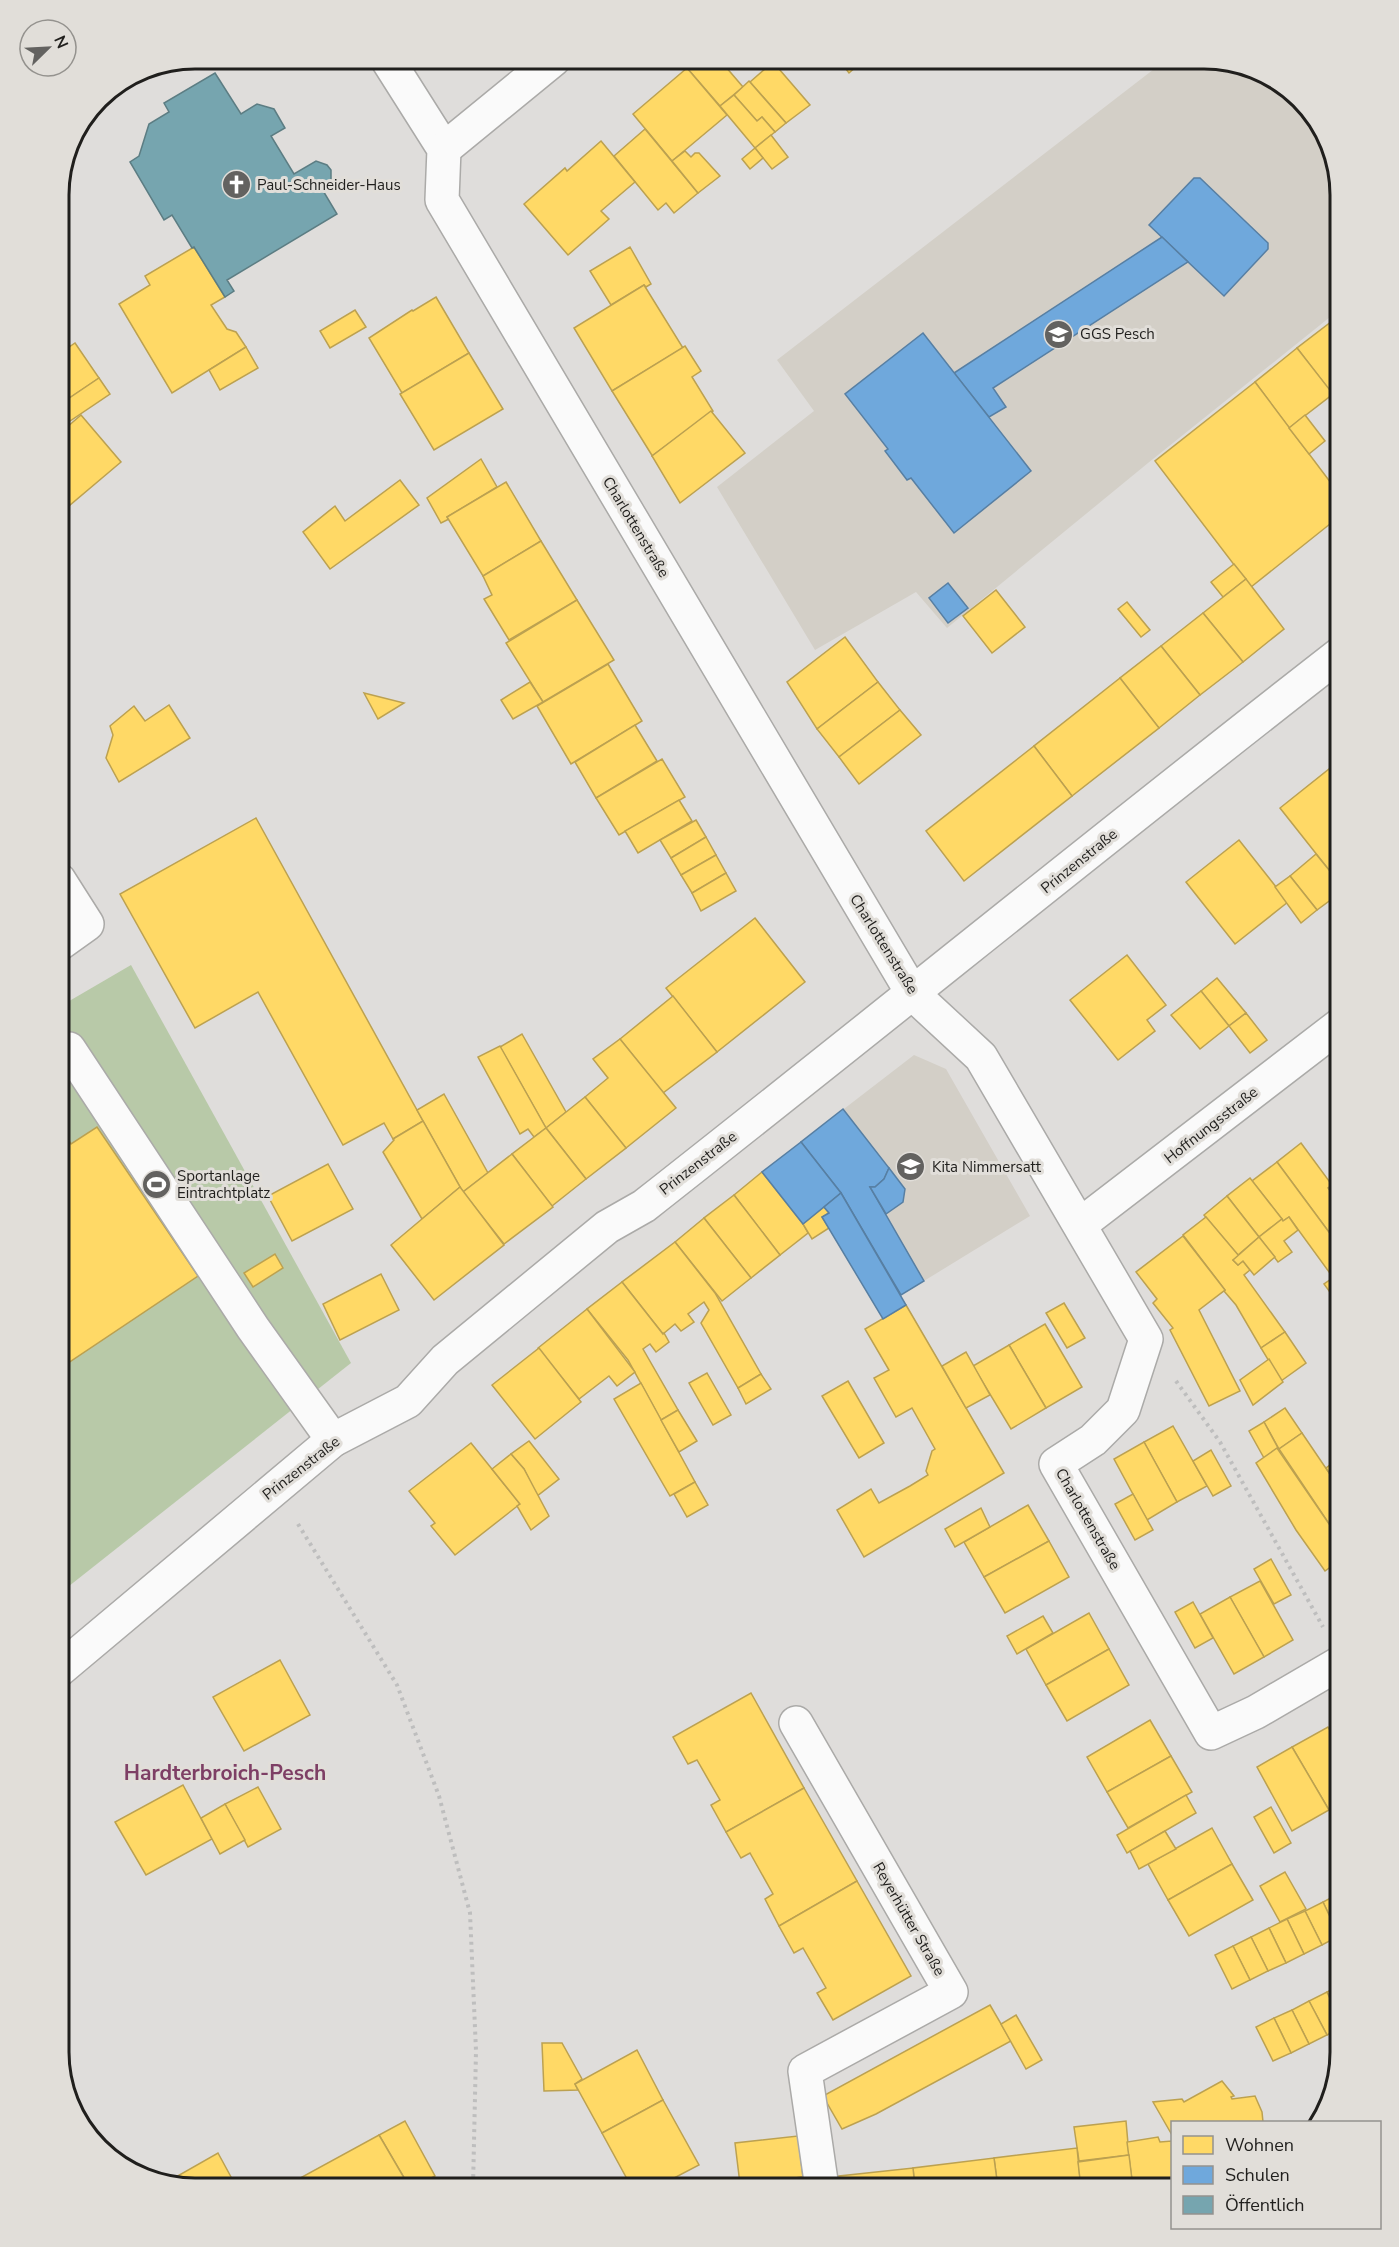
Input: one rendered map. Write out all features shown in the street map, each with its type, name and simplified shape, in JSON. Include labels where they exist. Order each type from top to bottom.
[{"type":"street","points":[[394,69],[444,149],[542,69]]},
{"type":"street","name":"Charlottenstraße","points":[[444,149],[442,200],[913,994],[981,1057],[1081,1224],[1146,1339],[1123,1410],[1093,1440],[1056,1464],[1211,1733],[1256,1712],[1330,1670]]},
{"type":"street","name":"Prinzenstraße","points":[[69,1661],[333,1440],[408,1401],[445,1360],[607,1227],[644,1206],[1330,663]]},
{"type":"street","points":[[69,896],[87,924],[69,937]]},
{"type":"street","name":"Hoffnungsstraße","points":[[1081,1224],[1330,1033]]},
{"type":"street","points":[[69,1049],[253,1328],[333,1440]]},
{"type":"street","name":"Reyerhütter Straße","points":[[796,1723],[951,1992],[805,2071],[821,2178]]},
{"type":"path","points":[[1146,1339],[1220,1442],[1326,1633]]},
{"type":"path","points":[[275,1487],[397,1685],[439,1797],[470,1913],[476,2051],[473,2178]]},
{"type":"shaded area","name":"GGS Pesch","points":[[1154,69],[1229,71],[1260,82],[1287,100],[1299,112],[1317,139],[1328,170],[1330,187],[1330,317],[947,628],[916,592],[815,650],[717,487],[814,411],[777,360]]},
{"type":"shaded area","name":"Kita Nimmersatt","points":[[914,1055],[946,1069],[1030,1216],[901,1295],[841,1193],[801,1142]]},
{"type":"green space","name":"Sportanlage Eintrachtplatz","points":[[131,965],[351,1363],[69,1586],[69,1001]]},
{"type":"building: Wohnen","points":[[688,69],[728,69],[743,87],[720,106]]},
{"type":"building: Wohnen","points":[[688,69],[727,115],[672,161],[633,114]]},
{"type":"building: Wohnen","points":[[765,69],[779,69],[810,105],[786,123],[750,82]]},
{"type":"building: Wohnen","points":[[749,81],[786,123],[775,132],[762,117],[757,121],[734,95]]},
{"type":"building: Wohnen","points":[[734,95],[757,121],[762,117],[775,132],[755,148],[720,106]]},
{"type":"building: Wohnen","points":[[645,129],[698,193],[674,213],[666,203],[658,210],[614,156]]},
{"type":"building: Wohnen","points":[[771,135],[788,157],[772,169],[755,148]]},
{"type":"building: Wohnen","points":[[601,141],[635,182],[601,211],[609,219],[568,255],[524,204],[565,168],[567,171]]},
{"type":"building: Wohnen","points":[[755,148],[763,158],[750,169],[742,159]]},
{"type":"building: Wohnen","points":[[685,151],[691,157],[699,153],[720,176],[698,193],[672,161]]},
{"type":"building: Wohnen","points":[[194,247],[225,297],[211,305],[227,329],[236,332],[246,347],[172,393],[119,304],[150,285],[145,276]]},
{"type":"building: Wohnen","points":[[630,247],[651,284],[646,287],[644,285],[611,305],[590,271]]},
{"type":"building: Wohnen","points":[[644,285],[683,348],[612,391],[574,328]]},
{"type":"building: Wohnen","points":[[436,297],[469,353],[402,393],[369,338]]},
{"type":"building: Wohnen","points":[[355,310],[366,327],[330,348],[320,331]]},
{"type":"building: Wohnen","points":[[1330,323],[1330,391],[1297,348]]},
{"type":"building: Wohnen","points":[[75,343],[99,378],[69,398],[69,347]]},
{"type":"building: Wohnen","points":[[685,346],[701,371],[692,377],[713,411],[652,456],[612,391]]},
{"type":"building: Wohnen","points":[[246,347],[258,368],[220,390],[209,370]]},
{"type":"building: Wohnen","points":[[1297,348],[1330,390],[1330,396],[1289,428],[1255,382]]},
{"type":"building: Wohnen","points":[[469,353],[503,409],[434,450],[400,394]]},
{"type":"building: Wohnen","points":[[99,378],[110,394],[70,421],[69,398]]},
{"type":"building: Wohnen","points":[[1255,382],[1330,482],[1330,524],[1251,587],[1155,461]]},
{"type":"building: Wohnen","points":[[711,411],[745,453],[680,503],[652,456]]},
{"type":"building: Wohnen","points":[[81,415],[121,462],[69,506],[69,425]]},
{"type":"building: Wohnen","points":[[1305,415],[1325,441],[1309,454],[1289,428]]},
{"type":"building: Wohnen","points":[[481,459],[497,487],[447,517],[449,519],[441,523],[427,498]]},
{"type":"building: Wohnen","points":[[400,480],[419,505],[330,569],[303,532],[335,506],[345,521]]},
{"type":"building: Wohnen","points":[[506,482],[541,541],[483,576],[447,517]]},
{"type":"building: Wohnen","points":[[541,541],[577,600],[509,640],[484,599],[492,595],[483,576]]},
{"type":"building: Wohnen","points":[[1234,564],[1246,579],[1223,597],[1211,582]]},
{"type":"building: Wohnen","points":[[1246,579],[1284,629],[1243,662],[1203,613]]},
{"type":"building: Wohnen","points":[[996,590],[1025,627],[992,653],[963,616]]},
{"type":"building: Wohnen","points":[[577,600],[614,660],[543,702],[506,643]]},
{"type":"building: Wohnen","points":[[1127,602],[1150,630],[1141,637],[1118,609]]},
{"type":"building: Wohnen","points":[[1203,613],[1243,662],[1200,695],[1161,646]]},
{"type":"building: Wohnen","points":[[845,637],[878,682],[817,729],[787,682]]},
{"type":"building: Wohnen","points":[[1161,646],[1200,695],[1159,728],[1120,678]]},
{"type":"building: Wohnen","points":[[608,664],[642,721],[571,764],[537,706]]},
{"type":"building: Wohnen","points":[[1120,678],[1159,728],[1072,796],[1034,746]]},
{"type":"building: Wohnen","points":[[530,682],[543,702],[513,719],[501,700]]},
{"type":"building: Wohnen","points":[[878,682],[900,710],[839,757],[817,729]]},
{"type":"building: Wohnen","points":[[364,693],[404,703],[378,719]]},
{"type":"building: Wohnen","points":[[169,705],[190,738],[119,782],[106,758],[113,735],[110,726],[134,706],[145,721]]},
{"type":"building: Wohnen","points":[[900,710],[921,735],[859,784],[839,757]]},
{"type":"building: Wohnen","points":[[635,725],[657,761],[596,798],[575,762]]},
{"type":"building: Wohnen","points":[[1034,746],[1072,796],[964,881],[926,831]]},
{"type":"building: Wohnen","points":[[662,759],[685,797],[619,835],[596,798]]},
{"type":"building: Wohnen","points":[[1330,768],[1330,869],[1329,870],[1280,808]]},
{"type":"building: Wohnen","points":[[679,800],[692,821],[638,853],[625,831]]},
{"type":"building: Wohnen","points":[[256,818],[423,1121],[393,1139],[384,1123],[343,1145],[258,992],[195,1028],[120,894]]},
{"type":"building: Wohnen","points":[[696,820],[706,837],[671,858],[660,840]]},
{"type":"building: Wohnen","points":[[706,837],[716,855],[681,875],[671,858]]},
{"type":"building: Wohnen","points":[[1239,840],[1288,902],[1235,944],[1186,882]]},
{"type":"building: Wohnen","points":[[1316,854],[1330,869],[1330,900],[1317,910],[1290,876]]},
{"type":"building: Wohnen","points":[[716,855],[726,873],[692,893],[681,875]]},
{"type":"building: Wohnen","points":[[726,873],[736,891],[701,911],[692,893]]},
{"type":"building: Wohnen","points":[[1290,876],[1317,910],[1301,923],[1275,887]]},
{"type":"building: Wohnen","points":[[755,918],[805,982],[717,1052],[666,988]]},
{"type":"building: Wohnen","points":[[1127,955],[1166,1005],[1147,1020],[1155,1031],[1118,1060],[1070,1000]]},
{"type":"building: Wohnen","points":[[1217,978],[1246,1013],[1229,1026],[1201,991]]},
{"type":"building: Wohnen","points":[[1201,991],[1229,1026],[1200,1049],[1171,1015]]},
{"type":"building: Wohnen","points":[[673,996],[717,1052],[663,1093],[620,1039]]},
{"type":"building: Wohnen","points":[[1246,1013],[1267,1040],[1250,1053],[1229,1026]]},
{"type":"building: Wohnen","points":[[522,1034],[566,1112],[546,1128],[500,1047]]},
{"type":"building: Wohnen","points":[[620,1039],[676,1108],[626,1148],[585,1097],[608,1078],[593,1059]]},
{"type":"building: Wohnen","points":[[500,1046],[546,1128],[534,1137],[528,1129],[520,1134],[478,1057]]},
{"type":"building: Wohnen","points":[[444,1094],[488,1173],[463,1192],[417,1110]]},
{"type":"building: Wohnen","points":[[585,1097],[626,1148],[586,1179],[546,1128]]},
{"type":"building: Wohnen","points":[[423,1121],[460,1187],[422,1219],[383,1152],[393,1139]]},
{"type":"building: Wohnen","points":[[97,1127],[198,1276],[69,1362],[69,1141],[71,1144]]},
{"type":"building: Wohnen","points":[[546,1128],[586,1179],[552,1206],[512,1154]]},
{"type":"building: Wohnen","points":[[1301,1143],[1330,1182],[1328,1188],[1330,1191],[1330,1234],[1277,1162]]},
{"type":"building: Wohnen","points":[[512,1154],[553,1207],[504,1244],[463,1192]]},
{"type":"building: Wohnen","points":[[1277,1162],[1330,1234],[1330,1273],[1289,1217],[1283,1221],[1252,1181]]},
{"type":"building: Wohnen","points":[[328,1164],[353,1209],[292,1241],[268,1196]]},
{"type":"building: Wohnen","points":[[762,1172],[808,1233],[780,1255],[734,1195]]},
{"type":"building: Wohnen","points":[[1250,1178],[1282,1219],[1259,1237],[1227,1196]]},
{"type":"building: Wohnen","points":[[460,1187],[504,1245],[434,1300],[391,1245]]},
{"type":"building: Wohnen","points":[[734,1195],[780,1255],[751,1278],[704,1218]]},
{"type":"building: Wohnen","points":[[1227,1196],[1259,1237],[1238,1255],[1204,1215]]},
{"type":"building: Wohnen","points":[[824,1207],[829,1213],[822,1217],[829,1228],[812,1239],[803,1224]]},
{"type":"building: Wohnen","points":[[1206,1217],[1239,1256],[1233,1260],[1238,1265],[1243,1261],[1250,1270],[1244,1275],[1285,1332],[1261,1348],[1236,1305],[1183,1235]]},
{"type":"building: Wohnen","points":[[1289,1217],[1298,1230],[1284,1241],[1292,1252],[1278,1262],[1259,1237],[1282,1219],[1283,1221]]},
{"type":"building: Wohnen","points":[[704,1218],[751,1278],[722,1301],[675,1242]]},
{"type":"building: Wohnen","points":[[1183,1236],[1225,1290],[1199,1310],[1240,1391],[1209,1406],[1170,1330],[1173,1328],[1153,1303],[1157,1299],[1136,1272]]},
{"type":"building: Wohnen","points":[[1259,1237],[1275,1257],[1254,1275],[1243,1261],[1238,1265],[1233,1260]]},
{"type":"building: Wohnen","points":[[675,1242],[715,1293],[761,1374],[738,1388],[701,1323],[709,1310],[704,1302],[688,1314],[694,1322],[681,1331],[675,1324],[663,1334],[622,1282]]},
{"type":"building: Wohnen","points":[[275,1254],[283,1268],[253,1287],[244,1273]]},
{"type":"building: Wohnen","points":[[381,1274],[399,1310],[340,1340],[323,1304]]},
{"type":"building: Wohnen","points":[[1330,1280],[1330,1292],[1324,1284]]},
{"type":"building: Wohnen","points":[[622,1282],[669,1342],[656,1352],[650,1344],[643,1349],[678,1410],[661,1420],[628,1360],[587,1309]]},
{"type":"building: Wohnen","points":[[1064,1303],[1085,1338],[1067,1348],[1046,1313]]},
{"type":"building: Wohnen","points":[[906,1305],[1004,1473],[864,1557],[837,1510],[871,1489],[879,1503],[928,1475],[926,1471],[932,1451],[935,1449],[912,1408],[896,1417],[874,1378],[889,1370],[865,1329]]},
{"type":"building: Wohnen","points":[[587,1309],[635,1372],[617,1386],[609,1376],[579,1399],[538,1348]]},
{"type":"building: Wohnen","points":[[1045,1324],[1082,1387],[1046,1408],[1009,1345]]},
{"type":"building: Wohnen","points":[[1285,1332],[1306,1363],[1281,1381],[1261,1348]]},
{"type":"building: Wohnen","points":[[1009,1345],[1046,1408],[1011,1429],[973,1366]]},
{"type":"building: Wohnen","points":[[539,1348],[581,1402],[535,1439],[492,1385]]},
{"type":"building: Wohnen","points":[[966,1352],[990,1395],[966,1408],[942,1366]]},
{"type":"building: Wohnen","points":[[1269,1359],[1283,1382],[1253,1405],[1240,1380]]},
{"type":"building: Wohnen","points":[[707,1373],[731,1415],[713,1425],[689,1383]]},
{"type":"building: Wohnen","points":[[761,1374],[771,1389],[746,1404],[738,1388]]},
{"type":"building: Wohnen","points":[[848,1381],[884,1443],[859,1458],[822,1396]]},
{"type":"building: Wohnen","points":[[641,1383],[695,1482],[670,1496],[614,1399]]},
{"type":"building: Wohnen","points":[[1285,1408],[1302,1433],[1279,1449],[1264,1422]]},
{"type":"building: Wohnen","points":[[678,1410],[697,1441],[679,1452],[661,1420]]},
{"type":"building: Wohnen","points":[[1264,1422],[1278,1448],[1264,1458],[1249,1431]]},
{"type":"building: Wohnen","points":[[1173,1426],[1207,1486],[1177,1502],[1144,1442]]},
{"type":"building: Wohnen","points":[[1302,1433],[1330,1474],[1330,1525],[1279,1449]]},
{"type":"building: Wohnen","points":[[529,1441],[559,1479],[537,1496],[524,1469],[511,1454]]},
{"type":"building: Wohnen","points":[[1144,1442],[1177,1502],[1147,1520],[1114,1459]]},
{"type":"building: Wohnen","points":[[471,1443],[520,1504],[455,1555],[431,1526],[435,1523],[409,1491]]},
{"type":"building: Wohnen","points":[[1277,1448],[1330,1525],[1330,1567],[1325,1571],[1296,1530],[1256,1463]]},
{"type":"building: Wohnen","points":[[1211,1450],[1231,1486],[1213,1496],[1193,1461]]},
{"type":"building: Wohnen","points":[[511,1454],[524,1469],[549,1516],[531,1530],[517,1506],[520,1504],[492,1469]]},
{"type":"building: Wohnen","points":[[695,1482],[708,1505],[687,1517],[674,1494]]},
{"type":"building: Wohnen","points":[[1133,1494],[1153,1530],[1135,1540],[1115,1504]]},
{"type":"building: Wohnen","points":[[1028,1505],[1049,1541],[984,1577],[964,1542]]},
{"type":"building: Wohnen","points":[[981,1508],[990,1527],[955,1547],[945,1529]]},
{"type":"building: Wohnen","points":[[1049,1541],[1069,1577],[1005,1613],[984,1577]]},
{"type":"building: Wohnen","points":[[1271,1559],[1291,1595],[1274,1604],[1254,1569]]},
{"type":"building: Wohnen","points":[[1260,1581],[1293,1640],[1264,1657],[1230,1597]]},
{"type":"building: Wohnen","points":[[1230,1597],[1264,1657],[1234,1674],[1200,1614]]},
{"type":"building: Wohnen","points":[[1193,1602],[1213,1638],[1195,1648],[1175,1612]]},
{"type":"building: Wohnen","points":[[1089,1613],[1109,1649],[1046,1685],[1026,1649]]},
{"type":"building: Wohnen","points":[[1043,1616],[1053,1633],[1017,1654],[1007,1636]]},
{"type":"building: Wohnen","points":[[1109,1649],[1129,1685],[1067,1721],[1046,1685]]},
{"type":"building: Wohnen","points":[[280,1660],[310,1715],[244,1751],[213,1697]]},
{"type":"building: Wohnen","points":[[751,1693],[804,1788],[726,1832],[711,1805],[720,1800],[697,1760],[688,1764],[673,1737]]},
{"type":"building: Wohnen","points":[[1150,1720],[1171,1756],[1107,1792],[1087,1757]]},
{"type":"building: Wohnen","points":[[1328,1727],[1330,1730],[1330,1809],[1329,1810],[1292,1747]]},
{"type":"building: Wohnen","points":[[1292,1747],[1329,1810],[1292,1831],[1257,1767]]},
{"type":"building: Wohnen","points":[[1171,1756],[1192,1792],[1128,1828],[1107,1792]]},
{"type":"building: Wohnen","points":[[183,1785],[212,1839],[146,1875],[115,1822]]},
{"type":"building: Wohnen","points":[[258,1787],[281,1829],[248,1847],[225,1804]]},
{"type":"building: Wohnen","points":[[804,1788],[857,1881],[779,1926],[765,1899],[773,1894],[750,1853],[741,1858],[726,1832]]},
{"type":"building: Wohnen","points":[[1186,1795],[1196,1813],[1127,1853],[1117,1835]]},
{"type":"building: Wohnen","points":[[225,1804],[245,1840],[220,1854],[201,1818]]},
{"type":"building: Wohnen","points":[[1271,1807],[1291,1843],[1274,1853],[1254,1817]]},
{"type":"building: Wohnen","points":[[1212,1828],[1232,1864],[1168,1900],[1148,1864]]},
{"type":"building: Wohnen","points":[[1165,1831],[1176,1849],[1139,1869],[1130,1851]]},
{"type":"building: Wohnen","points":[[1232,1864],[1253,1900],[1189,1936],[1168,1900]]},
{"type":"building: Wohnen","points":[[1285,1872],[1306,1909],[1280,1922],[1260,1886]]},
{"type":"building: Wohnen","points":[[857,1881],[911,1976],[833,2020],[817,1993],[826,1988],[803,1948],[794,1953],[779,1926]]},
{"type":"building: Wohnen","points":[[1330,1898],[1330,1917],[1323,1902]]},
{"type":"building: Wohnen","points":[[1323,1902],[1330,1917],[1330,1941],[1322,1945],[1305,1911]]},
{"type":"building: Wohnen","points":[[1305,1911],[1322,1945],[1304,1954],[1287,1919]]},
{"type":"building: Wohnen","points":[[1287,1919],[1304,1954],[1286,1963],[1269,1928]]},
{"type":"building: Wohnen","points":[[1269,1928],[1286,1963],[1268,1971],[1251,1937]]},
{"type":"building: Wohnen","points":[[1251,1937],[1268,1971],[1250,1980],[1233,1946]]},
{"type":"building: Wohnen","points":[[1233,1946],[1250,1980],[1232,1989],[1215,1955]]},
{"type":"building: Wohnen","points":[[1327,1992],[1330,1998],[1330,2033],[1327,2035],[1309,2001]]},
{"type":"building: Wohnen","points":[[1309,2001],[1327,2035],[1309,2044],[1292,2010]]},
{"type":"building: Wohnen","points":[[990,2005],[1011,2041],[876,2114],[842,2129],[823,2096]]},
{"type":"building: Wohnen","points":[[1292,2010],[1309,2044],[1291,2053],[1274,2018]]},
{"type":"building: Wohnen","points":[[1016,2015],[1042,2060],[1026,2069],[1001,2024]]},
{"type":"building: Wohnen","points":[[1274,2018],[1291,2053],[1273,2061],[1256,2027]]},
{"type":"building: Wohnen","points":[[542,2043],[562,2043],[582,2079],[575,2084],[578,2090],[544,2091]]},
{"type":"building: Wohnen","points":[[637,2050],[663,2100],[602,2133],[575,2084]]},
{"type":"building: Wohnen","points":[[1222,2081],[1234,2096],[1231,2097],[1232,2099],[1255,2096],[1262,2112],[1263,2121],[1171,2121],[1171,2133],[1153,2102],[1182,2099],[1184,2102]]},
{"type":"building: Wohnen","points":[[663,2100],[699,2165],[674,2178],[627,2178],[602,2133]]},
{"type":"building: Wohnen","points":[[405,2121],[435,2176],[404,2178],[379,2135]]},
{"type":"building: Wohnen","points":[[1126,2121],[1129,2155],[1079,2161],[1074,2127]]},
{"type":"building: Wohnen","points":[[379,2135],[404,2178],[303,2178]]},
{"type":"building: Wohnen","points":[[798,2136],[803,2177],[739,2178],[735,2143]]},
{"type":"building: Wohnen","points":[[1158,2137],[1160,2142],[1171,2141],[1171,2178],[1132,2178],[1127,2142]]},
{"type":"building: Wohnen","points":[[1077,2148],[1080,2178],[997,2178],[994,2158]]},
{"type":"building: Wohnen","points":[[218,2153],[232,2178],[187,2178],[176,2177]]},
{"type":"building: Wohnen","points":[[1129,2155],[1132,2178],[1080,2178],[1078,2162]]},
{"type":"building: Wohnen","points":[[994,2158],[997,2178],[914,2178],[913,2168]]},
{"type":"building: Wohnen","points":[[913,2168],[914,2178],[830,2178]]},
{"type":"building: Schulen","points":[[1194,178],[1200,178],[1268,243],[1268,249],[1224,296],[1149,225]]},
{"type":"building: Schulen","points":[[1162,237],[1188,262],[993,388],[1006,407],[989,417],[954,373]]},
{"type":"building: Schulen","points":[[923,333],[1031,471],[954,533],[911,478],[907,480],[885,451],[888,449],[845,394]]},
{"type":"building: Schulen","points":[[948,583],[968,608],[948,623],[929,598]]},
{"type":"building: Schulen","points":[[843,1109],[889,1168],[884,1179],[875,1187],[870,1187],[924,1281],[901,1295],[841,1193],[801,1142]]},
{"type":"building: Schulen","points":[[801,1142],[841,1193],[803,1224],[762,1172]]},
{"type":"building: Schulen","points":[[889,1168],[905,1189],[903,1202],[886,1214],[870,1187],[875,1187],[884,1179]]},
{"type":"building: Schulen","points":[[841,1193],[906,1305],[883,1319],[822,1217],[829,1213],[824,1207]]},
{"type":"building: Öffentlich","name":"Paul-Schneider-Haus","points":[[215,73],[241,114],[257,104],[274,109],[285,128],[271,136],[294,174],[316,161],[327,165],[331,170],[331,180],[322,189],[337,214],[227,280],[234,291],[225,297],[172,215],[164,220],[130,162],[139,156],[149,124],[169,112],[164,103]]},
{"type":"place","name":"Paul-Schneider-Haus","points":[[236,185]]},
{"type":"place","name":"GGS Pesch","points":[[1059,334]]},
{"type":"place","name":"Kita Nimmersatt","points":[[911,1167]]},
{"type":"place","name":"Sportanlage Eintrachtplatz","points":[[156,1185]]},
{"type":"district","name":"Hardterbroich-Pesch","points":[[225,1773]]}]
